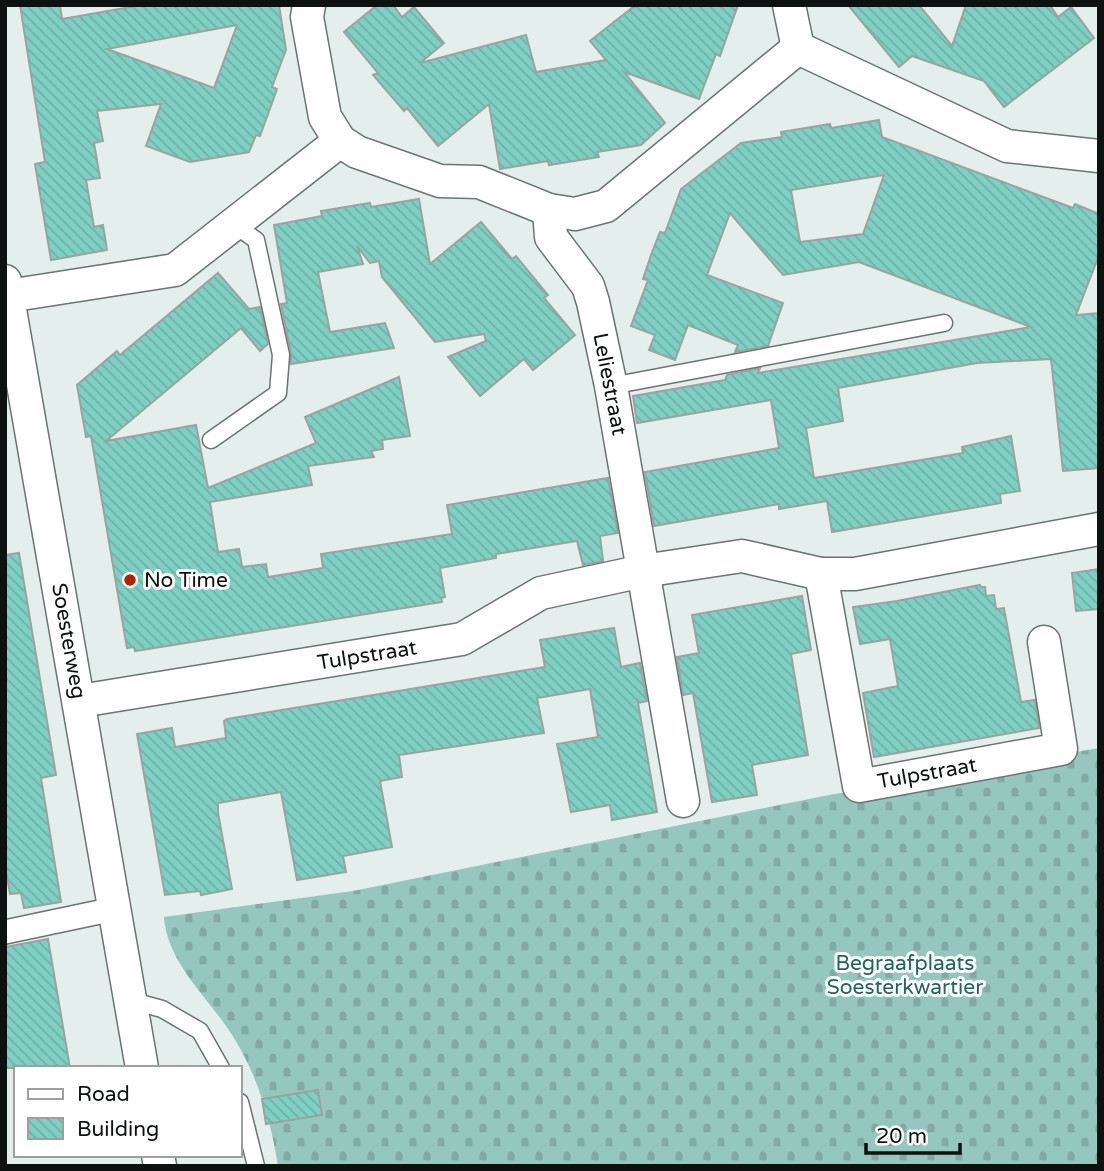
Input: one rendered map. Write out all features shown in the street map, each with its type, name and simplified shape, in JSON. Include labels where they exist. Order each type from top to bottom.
[{"type":"street","points":[[309,5],[307,17],[325,117],[340,141],[357,152],[440,181],[479,182],[549,210],[575,214],[606,206],[798,48]]},
{"type":"street","points":[[789,5],[798,48]]},
{"type":"street","points":[[798,48],[1007,146],[1099,156]]},
{"type":"street","points":[[7,289],[175,270],[340,141]]},
{"type":"street","name":"Leliestraat","points":[[549,210],[551,237],[588,286],[611,386],[643,571]]},
{"type":"street","name":"Soesterweg","points":[[7,289],[142,1066]]},
{"type":"street","name":"Tulpstraat","points":[[80,701],[462,639],[541,593],[643,571],[741,556],[821,574],[855,574],[1099,529]]},
{"type":"street","points":[[643,571],[683,801]]},
{"type":"street","name":"Tulpstraat","points":[[821,574],[859,786],[1061,749],[1044,642]]},
{"type":"street","points":[[5,932],[113,907]]},
{"type":"lane","points":[[211,440],[278,393],[281,355],[256,240],[233,224]]},
{"type":"lane","points":[[611,386],[944,323]]},
{"type":"lane","points":[[5,923],[113,907]]},
{"type":"lane","points":[[129,1000],[162,1009],[200,1031],[219,1066]]},
{"type":"lane","points":[[242,1110],[256,1166]]},
{"type":"green space","name":"Begraafplaats Soesterkwartier","points":[[1099,748],[1099,1166],[278,1166],[272,1132],[250,1068],[225,1024],[181,966],[167,934],[164,917],[353,891],[829,795]]},
{"type":"building","points":[[20,5],[60,5],[62,19],[142,5],[279,5],[286,50],[272,87],[277,89],[260,136],[256,135],[249,152],[190,162],[146,146],[161,104],[97,111],[103,141],[94,143],[100,178],[86,180],[94,227],[103,225],[107,250],[51,260],[35,164],[45,162]],"holes":[[[237,25],[214,88],[107,49]]]},
{"type":"building","points":[[377,5],[393,5],[402,17],[414,7],[444,43],[420,63],[526,35],[536,72],[606,60],[590,41],[632,8],[640,5],[738,5],[720,56],[716,54],[699,99],[624,72],[665,123],[641,145],[597,152],[599,157],[549,165],[548,161],[500,169],[489,104],[438,146],[407,108],[404,111],[373,75],[378,73],[344,32]]},
{"type":"building","points":[[848,5],[919,5],[952,46],[966,5],[1050,5],[1058,17],[1071,7],[1094,38],[1004,107],[984,81],[912,56],[899,67]]},
{"type":"building","points":[[879,120],[882,137],[1073,208],[1075,204],[1099,214],[1099,255],[1076,315],[1099,313],[1099,468],[1063,471],[1051,359],[977,363],[838,388],[843,421],[806,428],[814,478],[963,453],[962,447],[1011,436],[1020,491],[1000,494],[1001,503],[832,532],[827,501],[779,509],[779,504],[654,526],[645,472],[779,448],[771,400],[637,423],[633,396],[725,380],[727,375],[760,368],[758,373],[1031,327],[859,262],[783,275],[730,213],[707,275],[783,303],[768,346],[735,352],[738,345],[688,325],[675,360],[649,350],[655,335],[631,326],[648,280],[643,279],[651,255],[660,232],[665,233],[681,189],[741,143],[782,137],[781,132],[830,124],[831,128]],"holes":[[[884,175],[863,234],[800,242],[791,190]]]},
{"type":"building","points":[[419,199],[430,264],[481,222],[512,259],[516,256],[548,295],[544,298],[575,335],[533,370],[524,359],[480,396],[448,357],[486,341],[484,334],[435,342],[382,277],[379,261],[370,263],[357,246],[363,264],[318,272],[330,332],[385,323],[394,348],[291,364],[281,304],[287,303],[274,225],[322,216],[321,211],[370,203],[371,207]]},
{"type":"building","points":[[218,273],[249,309],[260,307],[268,344],[260,351],[241,328],[106,441],[196,425],[208,488],[316,443],[305,417],[399,377],[410,436],[382,440],[383,449],[371,451],[374,457],[308,466],[312,485],[210,502],[218,552],[239,549],[242,567],[266,564],[268,577],[323,568],[321,554],[452,534],[447,505],[608,478],[618,533],[600,536],[603,561],[583,565],[577,541],[496,554],[496,558],[440,568],[445,597],[441,598],[442,602],[135,651],[134,647],[127,648],[91,436],[86,437],[77,385],[117,351],[120,355]]},
{"type":"building","points":[[19,553],[56,775],[41,778],[61,902],[24,908],[21,893],[10,894],[5,865],[5,555]]},
{"type":"building","points":[[1099,569],[1099,609],[1076,611],[1072,573]]},
{"type":"building","points":[[980,585],[985,587],[986,596],[994,595],[996,609],[1004,608],[1021,702],[1035,700],[1039,728],[874,757],[863,693],[898,686],[890,639],[860,644],[853,607]]},
{"type":"building","points":[[802,596],[811,650],[791,654],[808,755],[752,765],[757,795],[712,802],[693,693],[683,695],[677,657],[699,653],[692,615]]},
{"type":"building","points":[[614,628],[621,667],[640,663],[647,701],[638,703],[657,812],[612,820],[610,805],[571,812],[557,744],[598,737],[590,689],[537,698],[544,733],[399,755],[402,777],[380,781],[392,847],[343,856],[346,872],[297,880],[281,792],[218,803],[232,889],[201,895],[200,891],[165,895],[137,734],[172,728],[175,747],[226,738],[224,721],[227,719],[545,667],[540,640]]},
{"type":"building","points":[[48,939],[70,1066],[5,1068],[5,947]]},
{"type":"building","points":[[318,1090],[322,1115],[266,1124],[262,1099]]},
{"type":"place","name":"No Time","points":[[130,580]]}]
